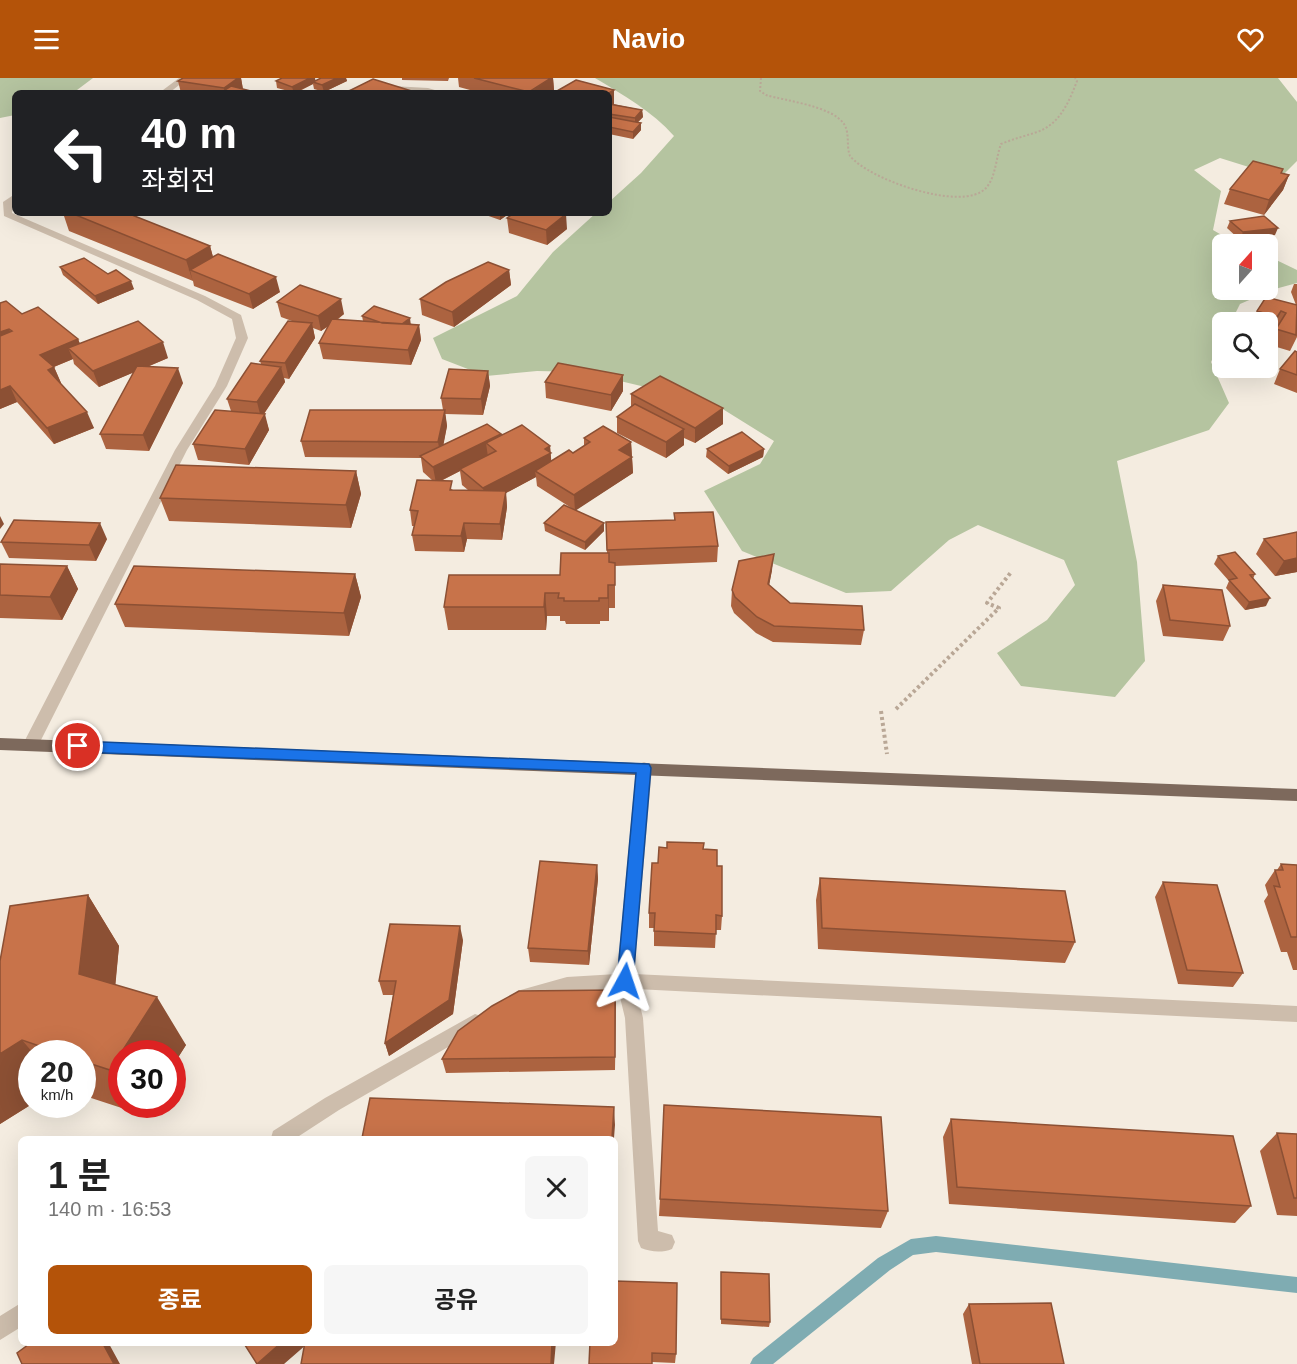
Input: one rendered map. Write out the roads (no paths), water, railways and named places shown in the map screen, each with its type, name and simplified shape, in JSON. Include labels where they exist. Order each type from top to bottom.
[{"type":"main road","points":[[0,744],[1297,795]]},
{"type":"street","points":[[167,90],[184,78]]},
{"type":"street","points":[[364,90],[385,87],[426,90]]},
{"type":"street","points":[[12,199],[8,202],[7,214],[210,302],[237,317],[242,338],[221,386],[181,450],[31,744]]},
{"type":"street","points":[[644,768],[625,981],[634,1018],[648,1241],[665,1242]]},
{"type":"street","points":[[508,1004],[525,995],[567,985],[625,981],[1297,1014]]},
{"type":"street","points":[[283,1136],[332,1104],[489,1013]]},
{"type":"street","points":[[0,1329],[18,1316]]},
{"type":"waterway","points":[[759,1364],[884,1264],[911,1247],[936,1244],[1297,1285]]}]
